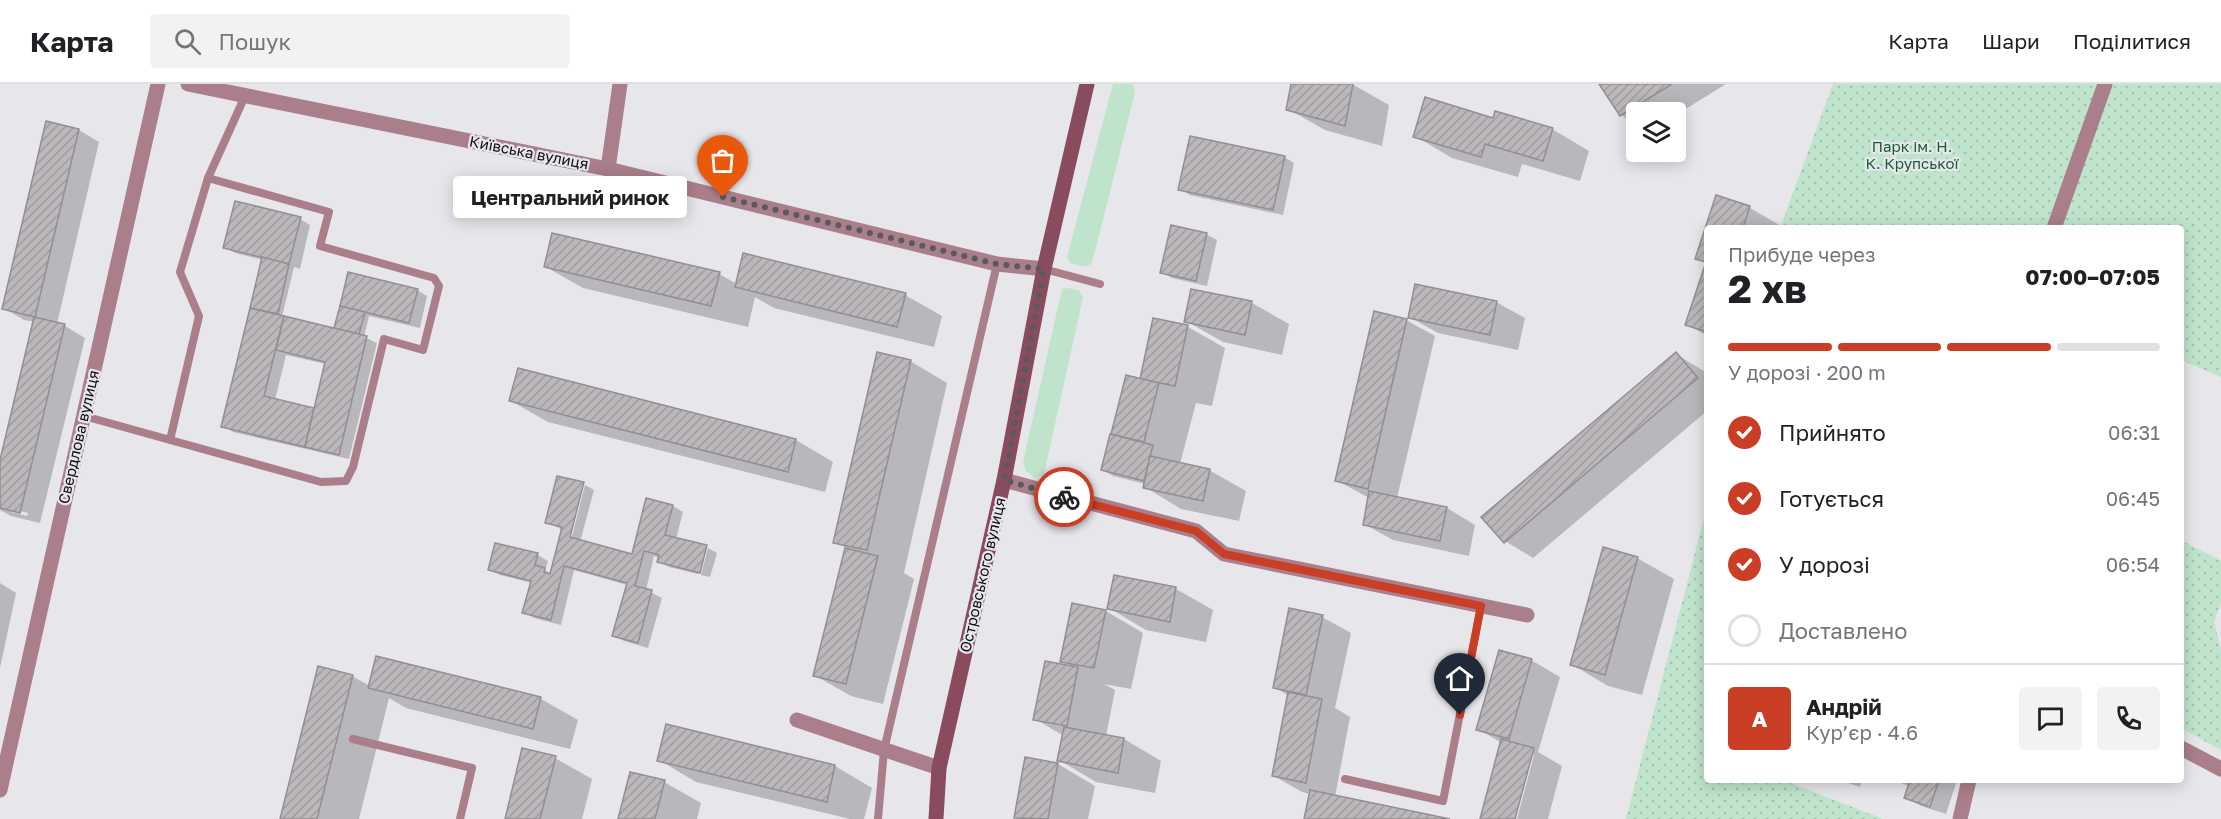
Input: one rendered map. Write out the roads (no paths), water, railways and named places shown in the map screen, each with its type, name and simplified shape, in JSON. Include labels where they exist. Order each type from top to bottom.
[{"type":"main road","name":"Островського вулиця","points":[[936,819],[939,768],[1004,480],[1044,269],[1087,84]]},
{"type":"street","name":"Свердлова вулиця","points":[[0,790],[158,84]]},
{"type":"street","name":"Київська вулиця","points":[[188,84],[608,169],[997,264],[1044,269]]},
{"type":"street","points":[[608,169],[620,84]]},
{"type":"street","points":[[2055,225],[2105,84]]},
{"type":"street","points":[[1004,480],[1196,531],[1224,554],[1527,615]]},
{"type":"street","points":[[797,720],[939,768]]},
{"type":"street","points":[[2184,750],[2221,769]]},
{"type":"street","points":[[1960,819],[1968,783]]},
{"type":"lane","points":[[170,440],[199,316],[180,272],[208,178],[245,96]]},
{"type":"lane","points":[[84,416],[321,482],[346,481],[353,467],[384,339],[423,350],[439,286],[434,278],[320,246],[329,212],[208,178]]},
{"type":"lane","points":[[878,819],[884,750],[997,264]]},
{"type":"lane","points":[[1044,269],[1100,284]]},
{"type":"lane","points":[[1346,779],[1443,801],[1481,606]]},
{"type":"lane","points":[[353,739],[472,768],[460,819]]},
{"type":"place","name":"Центральний ринок","points":[[723,197]]},
{"type":"park label","name":"Парк ім. Н. К. Крупської","points":[[1912,156]]}]
